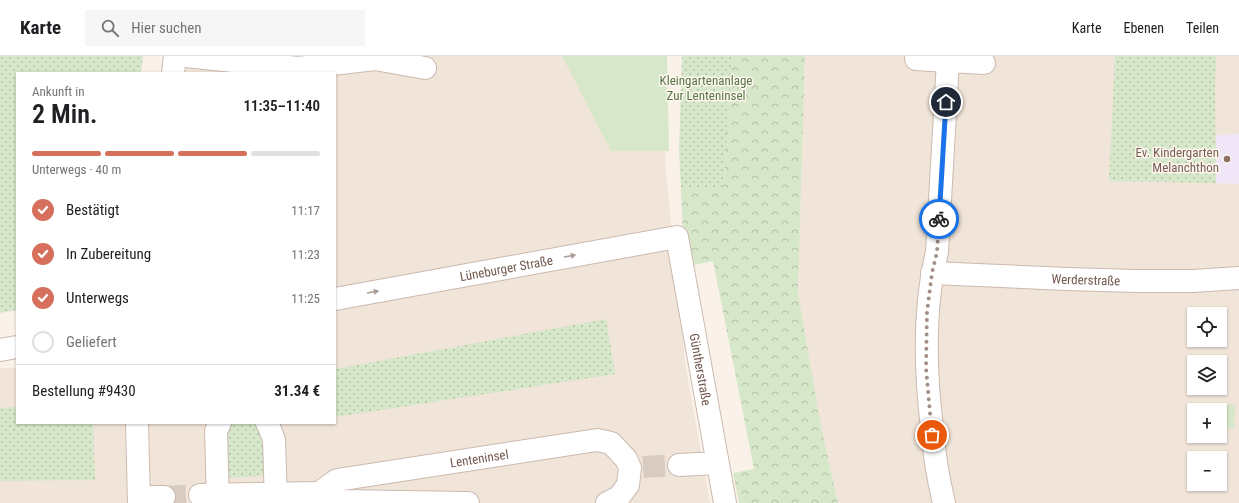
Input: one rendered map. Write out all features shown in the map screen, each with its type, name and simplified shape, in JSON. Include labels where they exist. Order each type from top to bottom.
[{"type":"street","points":[[173,72],[175,56]]},
{"type":"street","points":[[186,56],[298,68],[375,59],[425,68]]},
{"type":"street","points":[[916,59],[984,63]]},
{"type":"street","points":[[944,503],[940,488],[934,447],[926,368],[927,312],[932,273],[937,252],[948,61]]},
{"type":"street","name":"Lüneburger Straße","points":[[336,299],[677,236]]},
{"type":"street","name":"Güntherstraße","points":[[677,236],[725,503]]},
{"type":"street","name":"Werderstraße","points":[[932,273],[1128,281],[1193,281],[1239,278]]},
{"type":"street","points":[[0,350],[16,347]]},
{"type":"street","points":[[137,424],[139,500],[164,497]]},
{"type":"street","points":[[220,424],[216,431],[212,498],[276,498],[319,493],[340,500],[468,503]]},
{"type":"street","points":[[268,424],[274,440],[276,498]]},
{"type":"street","name":"Lenteninsel","points":[[319,493],[337,480],[597,440],[611,443],[636,468],[628,485],[619,497],[607,503]]},
{"type":"street","points":[[679,465],[717,463]]},
{"type":"shaded area","points":[[182,56],[667,56],[665,163],[686,369],[710,503],[0,503],[0,368],[16,368],[16,424],[336,424],[336,72],[180,72]]},
{"type":"shaded area","points":[[805,56],[1239,56],[1239,503],[838,503],[820,421],[798,292]]},
{"type":"shaded area","name":"Ev. Kindergarten Melanchthon","points":[[1239,134],[1239,184],[1216,183],[1216,135]]},
{"type":"green space","points":[[0,56],[143,56],[141,72],[16,72],[16,310],[0,313]]},
{"type":"green space","points":[[562,56],[667,56],[669,151],[611,151]]},
{"type":"green space","name":"Kleingartenanlage Zur Lenteninsel","points":[[682,56],[733,56],[723,190],[681,189],[679,151]]},
{"type":"green space","points":[[733,56],[805,56],[798,292],[820,421],[838,503],[739,503],[733,473],[754,469],[713,261],[690,266],[683,237],[681,189],[723,189]]},
{"type":"green space","points":[[1115,56],[1216,56],[1216,183],[1109,181]]},
{"type":"green space","points":[[606,319],[615,374],[336,417],[336,369]]},
{"type":"green space","points":[[1227,405],[1235,405],[1234,429],[1227,429]]},
{"type":"green space","points":[[16,407],[16,424],[93,424],[95,480],[0,481],[0,408]]},
{"type":"green space","points":[[230,424],[258,424],[264,428],[264,476],[224,478],[224,430]]},
{"type":"tunnel","points":[[643,467],[679,465]]},
{"type":"tunnel","points":[[164,497],[200,495]]},
{"type":"way so far","points":[[932,435],[926,368],[927,312],[932,273],[937,252],[939,219]]},
{"type":"place","name":"Ev. Kindergarten Melanchthon","points":[[1227,159]]},
{"type":"route","points":[[939,219],[946,102]]}]
